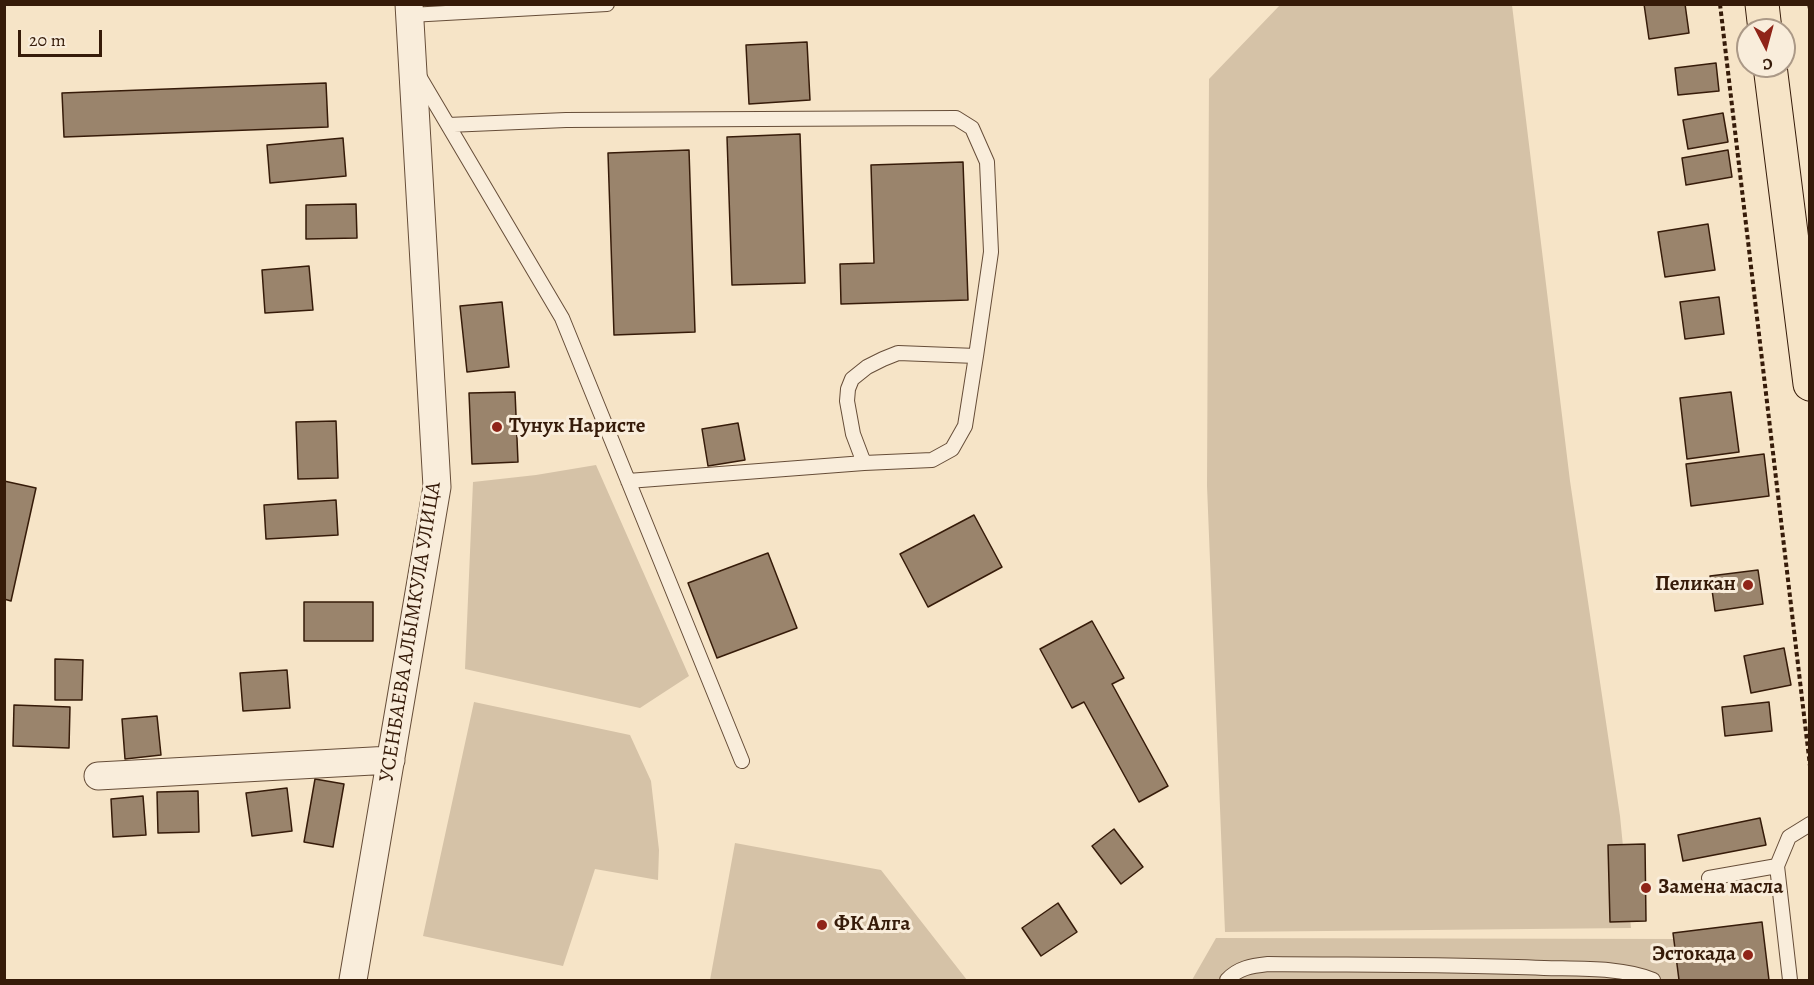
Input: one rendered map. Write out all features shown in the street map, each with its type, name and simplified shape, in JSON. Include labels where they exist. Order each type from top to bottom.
[{"type":"main road","points":[[1771,78],[1809,384]]},
{"type":"street","name":"УСЕНБАЕВА АЛЫМКУЛА УЛИЦА","points":[[353,981],[437,487],[409,10]]},
{"type":"street","points":[[98,776],[391,760]]},
{"type":"lane","points":[[409,10],[607,4]]},
{"type":"lane","name":"УСЕНБАЕВА АЛЫМКУЛА УЛИЦА","points":[[413,66],[562,318],[742,761]]},
{"type":"lane","points":[[448,125],[566,120],[956,118],[972,128],[987,162],[991,252],[966,426],[952,449],[932,460],[628,481]]},
{"type":"lane","points":[[864,463],[853,434],[847,401],[852,379],[867,367],[898,353],[975,356]]},
{"type":"lane","points":[[1790,981],[1777,866],[1789,837],[1809,824]]},
{"type":"lane","points":[[1709,878],[1777,866]]},
{"type":"lane","points":[[1227,981],[1236,971],[1268,964],[1465,965],[1583,975],[1626,973],[1642,975],[1653,981]]},
{"type":"path","points":[[1720,4],[1809,766]]},
{"type":"path","points":[[1809,4],[1809,9]]},
{"type":"shaded area","points":[[1280,5],[1512,5],[1570,481],[1620,816],[1631,928],[1225,932],[1207,486],[1209,79]]},
{"type":"shaded area","points":[[596,465],[689,676],[640,708],[465,669],[473,482]]},
{"type":"shaded area","points":[[474,702],[630,735],[651,781],[659,850],[658,880],[595,869],[563,966],[423,936]]},
{"type":"shaded area","name":"ФК Алга","points":[[735,843],[881,870],[967,980],[710,980]]},
{"type":"shaded area","points":[[1216,938],[1674,939],[1679,980],[1192,980]]},
{"type":"building","points":[[1644,4],[1685,4],[1689,33],[1649,39]]},
{"type":"building","points":[[807,42],[810,100],[749,104],[746,45]]},
{"type":"building","points":[[1716,63],[1719,91],[1678,95],[1675,68]]},
{"type":"building","points":[[326,83],[328,127],[64,137],[62,93]]},
{"type":"building","points":[[1723,113],[1728,142],[1688,149],[1683,120]]},
{"type":"building","points":[[800,134],[805,283],[732,285],[727,137]]},
{"type":"building","points":[[343,138],[346,176],[270,183],[267,145]]},
{"type":"building","points":[[689,150],[695,332],[614,335],[608,153]]},
{"type":"building","points":[[1728,150],[1732,177],[1686,185],[1682,158]]},
{"type":"building","points":[[963,162],[968,300],[841,304],[840,264],[874,263],[871,165]]},
{"type":"building","points":[[356,204],[357,238],[306,239],[306,205]]},
{"type":"building","points":[[1708,224],[1715,270],[1665,277],[1658,232]]},
{"type":"building","points":[[309,266],[313,310],[265,313],[262,270]]},
{"type":"building","points":[[1719,297],[1724,334],[1685,339],[1680,302]]},
{"type":"building","points":[[502,302],[509,367],[467,372],[460,306]]},
{"type":"building","points":[[515,392],[518,462],[472,464],[469,393]]},
{"type":"building","points":[[1731,392],[1739,452],[1687,459],[1680,398]]},
{"type":"building","points":[[336,421],[338,478],[298,479],[296,422]]},
{"type":"building","points":[[738,423],[745,460],[708,466],[702,429]]},
{"type":"building","points":[[1764,454],[1769,496],[1691,506],[1686,464]]},
{"type":"building","points":[[4,481],[36,488],[11,601],[4,599]]},
{"type":"building","points":[[336,500],[338,535],[266,539],[264,505]]},
{"type":"building","points":[[974,515],[1002,567],[928,607],[900,554]]},
{"type":"building","points":[[768,553],[797,628],[717,658],[688,583]]},
{"type":"building","points":[[1758,570],[1763,604],[1715,611],[1710,576]]},
{"type":"building","points":[[304,602],[373,602],[373,641],[304,641]]},
{"type":"building","points":[[1092,621],[1124,678],[1112,684],[1168,786],[1139,802],[1084,702],[1072,708],[1040,649]]},
{"type":"building","points":[[1784,648],[1791,685],[1751,693],[1744,656]]},
{"type":"building","points":[[55,659],[83,660],[82,700],[55,700]]},
{"type":"building","points":[[287,670],[290,708],[243,711],[240,673]]},
{"type":"building","points":[[1769,702],[1772,731],[1725,736],[1722,707]]},
{"type":"building","points":[[14,705],[70,707],[69,748],[13,746]]},
{"type":"building","points":[[157,716],[161,755],[125,759],[122,719]]},
{"type":"building","points":[[315,779],[344,784],[333,847],[304,842]]},
{"type":"building","points":[[287,788],[292,831],[252,836],[246,793]]},
{"type":"building","points":[[198,791],[199,832],[158,833],[157,792]]},
{"type":"building","points":[[143,796],[146,835],[113,837],[111,799]]},
{"type":"building","points":[[1760,818],[1766,845],[1683,861],[1678,835]]},
{"type":"building","points":[[1114,829],[1143,867],[1121,884],[1092,846]]},
{"type":"building","points":[[1645,844],[1646,921],[1610,922],[1608,845]]},
{"type":"building","points":[[1058,903],[1077,932],[1041,956],[1022,928]]},
{"type":"building","points":[[1762,922],[1769,980],[1679,980],[1673,933]]},
{"type":"place","name":"Тунук Наристе","points":[[497,427]]},
{"type":"place","name":"Пеликан","points":[[1748,585]]},
{"type":"place","name":"Замена масла","points":[[1646,888]]},
{"type":"place","name":"ФК Алга","points":[[822,925]]},
{"type":"place","name":"Эстокада","points":[[1748,955]]}]
